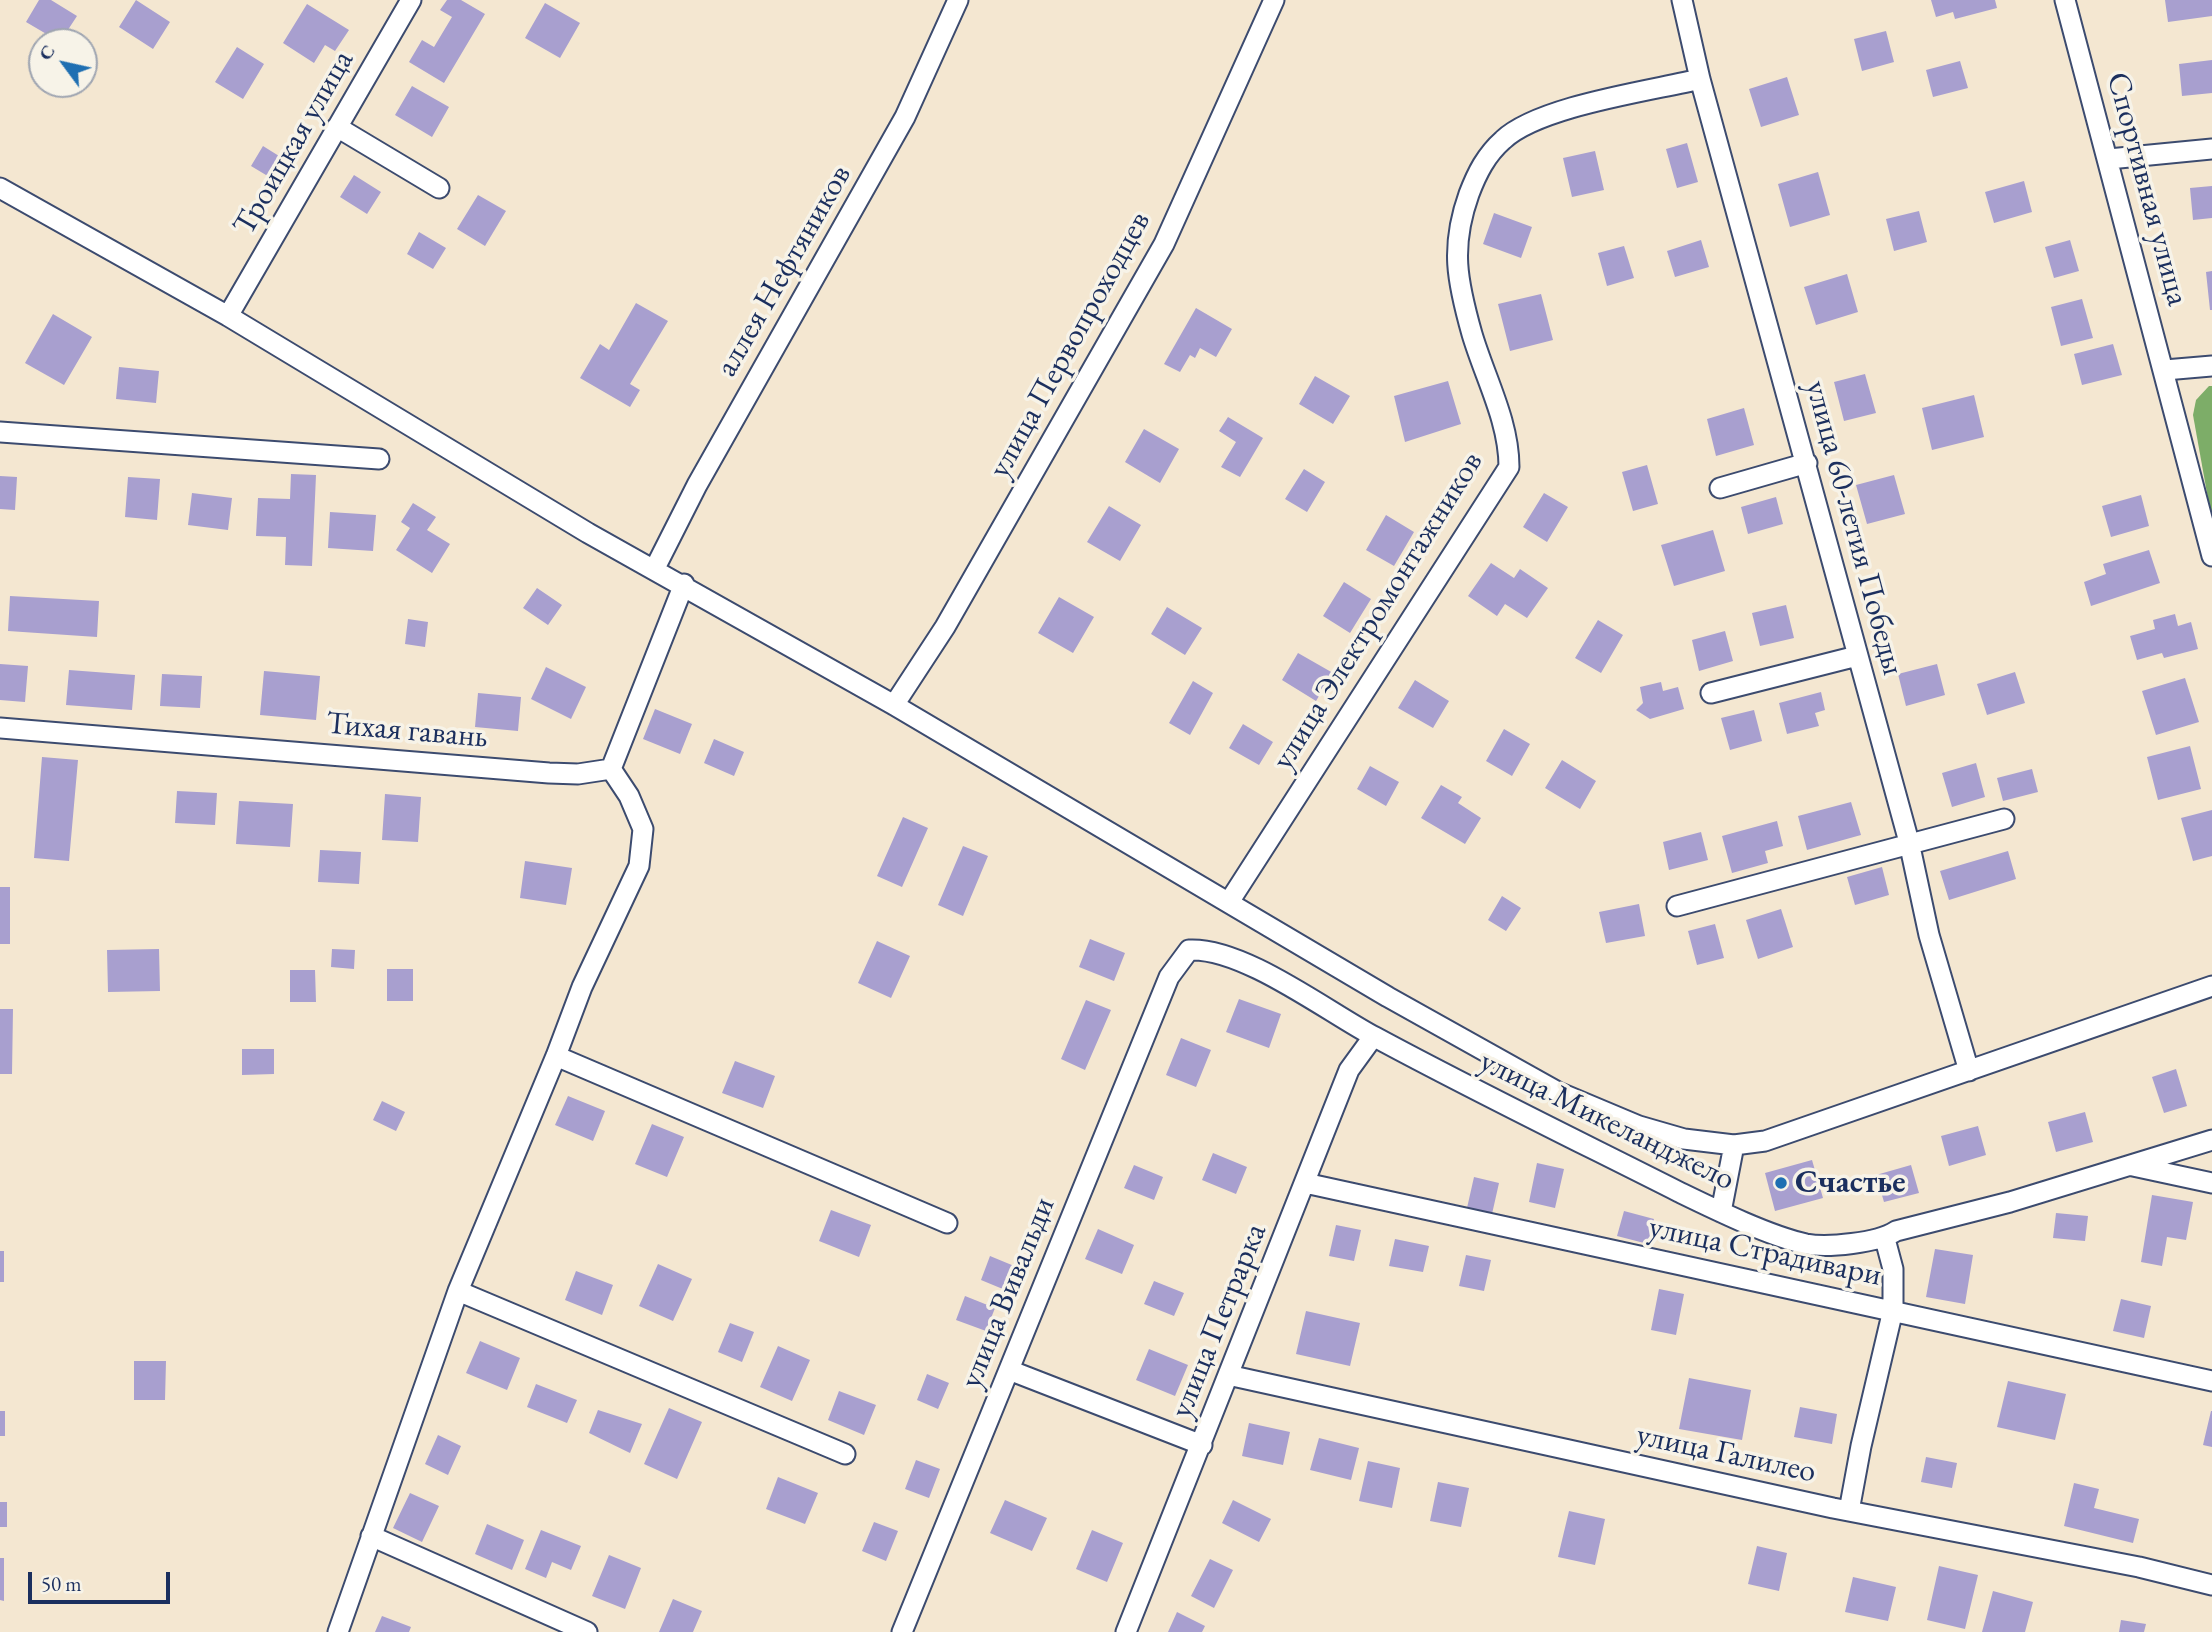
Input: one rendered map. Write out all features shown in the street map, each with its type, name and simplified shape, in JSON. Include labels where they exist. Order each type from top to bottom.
[{"type":"street","name":"Троицкая улица","points":[[228,316],[411,0]]},
{"type":"street","name":"аллея Нефтяников","points":[[655,568],[697,485],[905,117],[958,0]]},
{"type":"street","name":"улица Первопроходцев","points":[[894,705],[945,627],[1164,244],[1274,0]]},
{"type":"street","name":"улица 60-летия Победы","points":[[1682,0],[1700,79],[1909,842],[1929,934],[1969,1071]]},
{"type":"street","name":"Спортивная улица","points":[[2065,0],[2165,370],[2212,556]]},
{"type":"street","name":"улица Электромонтажников","points":[[1229,902],[1508,467],[1509,442],[1472,334],[1456,268],[1458,223],[1485,159],[1504,138],[1533,121],[1700,79]]},
{"type":"street","points":[[337,127],[439,188]]},
{"type":"street","points":[[2109,159],[2212,149]]},
{"type":"street","points":[[0,188],[228,316],[576,526],[684,584],[894,705],[1388,997],[1558,1092],[1639,1126],[1684,1139],[1734,1145],[1765,1141],[2212,986]]},
{"type":"street","points":[[2165,370],[2212,366]]},
{"type":"street","points":[[0,432],[379,459]]},
{"type":"street","points":[[1720,488],[1807,463]]},
{"type":"street","points":[[338,1632],[458,1290],[582,987],[639,866],[643,830],[629,796],[611,769],[684,584]]},
{"type":"street","points":[[1711,693],[1857,656]]},
{"type":"street","name":"Тихая гавань","points":[[0,728],[549,773],[578,774],[611,769]]},
{"type":"street","points":[[1677,906],[1909,842],[2004,820]]},
{"type":"street","name":"улица Микеланджело","points":[[1169,977],[1189,950],[1206,949],[1264,973],[1373,1037],[1721,1212],[1807,1244],[1885,1239],[1896,1231],[2212,1140]]},
{"type":"street","name":"улица Вивальди","points":[[902,1632],[1169,977]]},
{"type":"street","name":"улица Петрарка","points":[[1126,1632],[1349,1070],[1373,1037]]},
{"type":"street","points":[[556,1056],[947,1223]]},
{"type":"street","points":[[1721,1212],[1734,1145]]},
{"type":"street","points":[[2132,1165],[2212,1182]]},
{"type":"street","name":"улица Страдивари","points":[[1305,1183],[2212,1381]]},
{"type":"street","points":[[1849,1511],[1893,1310],[1893,1269],[1885,1239]]},
{"type":"street","points":[[458,1290],[845,1454]]},
{"type":"street","points":[[1009,1370],[1202,1445]]},
{"type":"street","name":"улица Галилео","points":[[1228,1375],[1849,1511],[2139,1567],[2212,1584]]},
{"type":"street","points":[[371,1536],[587,1632]]},
{"type":"green space","points":[[2212,386],[2212,521],[2193,415],[2196,400]]},
{"type":"building","points":[[39,0],[51,0],[77,16],[69,28],[36,28],[26,22]]},
{"type":"building","points":[[136,0],[170,22],[153,49],[119,27]]},
{"type":"building","points":[[447,0],[461,0],[485,14],[444,83],[409,62],[422,40],[434,47],[452,17],[440,10]]},
{"type":"building","points":[[1931,0],[1995,0],[1997,8],[1955,19],[1953,12],[1936,17]]},
{"type":"building","points":[[2165,0],[2212,0],[2212,16],[2168,22]]},
{"type":"building","points":[[545,3],[580,23],[560,58],[525,38]]},
{"type":"building","points":[[307,4],[349,30],[335,51],[325,45],[314,63],[283,43]]},
{"type":"building","points":[[1886,31],[1894,62],[1862,71],[1854,39]]},
{"type":"building","points":[[237,47],[264,64],[243,99],[215,82]]},
{"type":"building","points":[[2212,60],[2212,93],[2182,96],[2179,64]]},
{"type":"building","points":[[1960,61],[1968,88],[1933,97],[1926,70]]},
{"type":"building","points":[[1787,77],[1799,115],[1761,127],[1749,89]]},
{"type":"building","points":[[412,86],[449,107],[432,137],[395,115]]},
{"type":"building","points":[[1687,143],[1698,182],[1677,188],[1666,149]]},
{"type":"building","points":[[263,146],[287,161],[276,181],[251,166]]},
{"type":"building","points":[[1595,151],[1604,190],[1572,197],[1563,158]]},
{"type":"building","points":[[1818,172],[1830,215],[1790,227],[1778,184]]},
{"type":"building","points":[[354,175],[381,192],[367,214],[340,197]]},
{"type":"building","points":[[2024,181],[2032,212],[1994,223],[1985,192]]},
{"type":"building","points":[[2212,186],[2212,218],[2193,220],[2190,188]]},
{"type":"building","points":[[478,195],[506,211],[485,246],[457,229]]},
{"type":"building","points":[[1919,211],[1927,242],[1894,251],[1886,219]]},
{"type":"building","points":[[1494,213],[1532,227],[1521,258],[1483,244]]},
{"type":"building","points":[[419,232],[446,248],[433,269],[407,254]]},
{"type":"building","points":[[1701,240],[1709,267],[1675,277],[1667,251]]},
{"type":"building","points":[[2070,240],[2079,271],[2054,278],[2045,247]]},
{"type":"building","points":[[1624,246],[1634,278],[1607,286],[1598,253]]},
{"type":"building","points":[[2212,271],[2212,310],[2210,310],[2206,272]]},
{"type":"building","points":[[1847,274],[1858,312],[1816,325],[1804,287]]},
{"type":"building","points":[[1541,294],[1553,340],[1510,351],[1498,304]]},
{"type":"building","points":[[2082,299],[2093,338],[2061,346],[2051,307]]},
{"type":"building","points":[[636,303],[668,321],[630,384],[640,390],[630,407],[580,378],[600,344],[609,350]]},
{"type":"building","points":[[1196,308],[1232,329],[1216,357],[1200,348],[1195,358],[1190,355],[1180,372],[1164,364]]},
{"type":"building","points":[[53,314],[92,337],[64,385],[25,363]]},
{"type":"building","points":[[2113,344],[2122,375],[2082,385],[2074,354]]},
{"type":"building","points":[[119,367],[159,371],[156,403],[116,399]]},
{"type":"building","points":[[1865,374],[1876,413],[1844,421],[1834,382]]},
{"type":"building","points":[[1315,376],[1350,396],[1333,424],[1299,404]]},
{"type":"building","points":[[1448,381],[1461,424],[1405,442],[1394,396]]},
{"type":"building","points":[[1974,395],[1984,437],[1932,450],[1922,408]]},
{"type":"building","points":[[1744,408],[1754,445],[1716,456],[1707,419]]},
{"type":"building","points":[[1228,417],[1263,438],[1240,477],[1221,467],[1236,442],[1219,431]]},
{"type":"building","points":[[1144,429],[1179,449],[1160,483],[1125,462]]},
{"type":"building","points":[[1647,465],[1658,504],[1633,511],[1622,472]]},
{"type":"building","points":[[1304,469],[1325,482],[1307,512],[1285,499]]},
{"type":"building","points":[[291,474],[316,475],[312,566],[285,565],[286,537],[256,536],[258,498],[290,499]]},
{"type":"building","points":[[1894,475],[1905,514],[1867,524],[1856,485]]},
{"type":"building","points":[[0,476],[17,477],[15,510],[0,509]]},
{"type":"building","points":[[128,477],[160,479],[157,520],[125,517]]},
{"type":"building","points":[[192,493],[232,498],[228,530],[188,525]]},
{"type":"building","points":[[1544,493],[1568,507],[1547,542],[1523,527]]},
{"type":"building","points":[[2141,495],[2149,526],[2111,537],[2102,506]]},
{"type":"building","points":[[1776,497],[1783,524],[1748,534],[1741,507]]},
{"type":"building","points":[[413,503],[436,517],[427,530],[450,544],[432,573],[396,550],[410,528],[401,522]]},
{"type":"building","points":[[1109,506],[1141,525],[1120,561],[1087,542]]},
{"type":"building","points":[[330,512],[376,515],[373,551],[328,548]]},
{"type":"building","points":[[1386,515],[1414,532],[1394,566],[1366,550]]},
{"type":"building","points":[[1713,530],[1725,571],[1674,586],[1661,545]]},
{"type":"building","points":[[2149,550],[2160,583],[2091,606],[2084,582],[2106,574],[2103,564]]},
{"type":"building","points":[[1491,563],[1514,578],[1520,569],[1548,588],[1527,618],[1505,604],[1497,616],[1468,596]]},
{"type":"building","points":[[1344,582],[1371,599],[1350,633],[1323,616]]},
{"type":"building","points":[[537,588],[562,605],[548,625],[523,608]]},
{"type":"building","points":[[10,596],[99,601],[97,637],[8,631]]},
{"type":"building","points":[[1059,597],[1094,617],[1073,653],[1038,633]]},
{"type":"building","points":[[1786,605],[1794,638],[1760,646],[1752,613]]},
{"type":"building","points":[[1167,607],[1202,628],[1185,655],[1151,634]]},
{"type":"building","points":[[2175,614],[2178,626],[2191,622],[2198,649],[2164,658],[2162,653],[2137,660],[2130,636],[2155,629],[2153,620]]},
{"type":"building","points":[[408,619],[428,622],[425,647],[405,644]]},
{"type":"building","points":[[1598,620],[1623,635],[1601,673],[1575,658]]},
{"type":"building","points":[[1725,631],[1733,661],[1699,671],[1692,640]]},
{"type":"building","points":[[1298,653],[1333,673],[1316,701],[1282,680]]},
{"type":"building","points":[[0,664],[28,666],[25,702],[0,700]]},
{"type":"building","points":[[1937,664],[1945,695],[1906,706],[1898,674]]},
{"type":"building","points":[[546,667],[586,687],[571,719],[531,699]]},
{"type":"building","points":[[69,670],[135,675],[132,710],[66,705]]},
{"type":"building","points":[[264,671],[320,676],[316,720],[260,715]]},
{"type":"building","points":[[2015,672],[2025,703],[1987,715],[1977,684]]},
{"type":"building","points":[[162,674],[202,676],[200,708],[160,706]]},
{"type":"building","points":[[2185,678],[2199,722],[2156,735],[2142,691]]},
{"type":"building","points":[[1415,680],[1449,701],[1433,728],[1398,708]]},
{"type":"building","points":[[1193,681],[1213,693],[1190,735],[1169,723]]},
{"type":"building","points":[[1661,682],[1663,691],[1678,687],[1684,709],[1650,719],[1636,710],[1643,703],[1640,687]]},
{"type":"building","points":[[1821,692],[1825,710],[1815,713],[1819,726],[1787,734],[1779,703]]},
{"type":"building","points":[[478,693],[521,697],[518,731],[475,727]]},
{"type":"building","points":[[655,709],[692,724],[680,754],[643,739]]},
{"type":"building","points":[[1754,710],[1762,741],[1730,750],[1721,718]]},
{"type":"building","points":[[1243,724],[1273,742],[1259,765],[1229,748]]},
{"type":"building","points":[[1504,729],[1530,744],[1512,776],[1486,761]]},
{"type":"building","points":[[714,739],[744,752],[734,776],[704,763]]},
{"type":"building","points":[[2190,746],[2201,789],[2158,800],[2147,757]]},
{"type":"building","points":[[42,757],[78,760],[69,861],[34,858]]},
{"type":"building","points":[[1562,760],[1596,781],[1580,809],[1545,788]]},
{"type":"building","points":[[1976,763],[1985,797],[1952,807],[1942,773]]},
{"type":"building","points":[[1370,766],[1399,782],[1386,806],[1357,789]]},
{"type":"building","points":[[2032,769],[2038,792],[2003,801],[1997,778]]},
{"type":"building","points":[[1441,785],[1462,797],[1458,803],[1481,818],[1465,844],[1421,818]]},
{"type":"building","points":[[177,791],[217,793],[215,825],[175,823]]},
{"type":"building","points":[[385,794],[421,797],[418,842],[382,840]]},
{"type":"building","points":[[239,801],[293,804],[290,847],[236,844]]},
{"type":"building","points":[[1851,802],[1861,835],[1807,850],[1798,816]]},
{"type":"building","points":[[2212,810],[2212,856],[2193,861],[2181,818]]},
{"type":"building","points":[[903,817],[928,828],[902,887],[877,876]]},
{"type":"building","points":[[1777,821],[1783,846],[1765,851],[1768,863],[1732,873],[1722,836]]},
{"type":"building","points":[[1701,832],[1708,860],[1669,870],[1663,842]]},
{"type":"building","points":[[963,846],[988,856],[963,916],[938,905]]},
{"type":"building","points":[[320,850],[361,852],[359,884],[318,882]]},
{"type":"building","points":[[2008,851],[2016,879],[1949,900],[1940,871]]},
{"type":"building","points":[[525,861],[572,868],[566,905],[520,898]]},
{"type":"building","points":[[1882,867],[1889,895],[1855,905],[1847,877]]},
{"type":"building","points":[[0,887],[10,887],[10,944],[0,944]]},
{"type":"building","points":[[1502,896],[1521,908],[1506,931],[1488,920]]},
{"type":"building","points":[[1639,904],[1645,936],[1606,943],[1599,912]]},
{"type":"building","points":[[1781,909],[1793,947],[1758,959],[1746,920]]},
{"type":"building","points":[[1715,924],[1724,958],[1697,965],[1688,931]]},
{"type":"building","points":[[1090,939],[1125,953],[1114,981],[1079,967]]},
{"type":"building","points":[[877,941],[910,956],[891,998],[858,983]]},
{"type":"building","points":[[159,949],[160,991],[108,992],[107,950]]},
{"type":"building","points":[[332,949],[355,950],[354,969],[331,967]]},
{"type":"building","points":[[387,969],[413,969],[413,1001],[387,1001]]},
{"type":"building","points":[[290,970],[315,970],[316,1002],[290,1002]]},
{"type":"building","points":[[1239,999],[1281,1014],[1269,1048],[1226,1032]]},
{"type":"building","points":[[1086,1000],[1111,1010],[1085,1070],[1061,1059]]},
{"type":"building","points":[[0,1009],[13,1009],[12,1074],[0,1074]]},
{"type":"building","points":[[1181,1038],[1211,1050],[1196,1087],[1166,1075]]},
{"type":"building","points":[[242,1049],[274,1049],[274,1074],[242,1075]]},
{"type":"building","points":[[735,1061],[775,1076],[763,1108],[722,1093]]},
{"type":"building","points":[[2176,1069],[2187,1106],[2164,1113],[2152,1077]]},
{"type":"building","points":[[568,1096],[605,1111],[593,1141],[555,1125]]},
{"type":"building","points":[[382,1101],[405,1112],[396,1131],[373,1120]]},
{"type":"building","points":[[2085,1112],[2093,1142],[2056,1152],[2048,1122]]},
{"type":"building","points":[[652,1124],[684,1137],[667,1177],[635,1164]]},
{"type":"building","points":[[1978,1126],[1986,1155],[1949,1166],[1941,1136]]},
{"type":"building","points":[[1213,1153],[1247,1167],[1236,1194],[1202,1180]]},
{"type":"building","points":[[1812,1160],[1823,1198],[1775,1211],[1765,1173]]},
{"type":"building","points":[[1537,1163],[1564,1169],[1555,1208],[1529,1202]]},
{"type":"building","points":[[1134,1165],[1163,1177],[1154,1200],[1124,1188]]},
{"type":"building","points":[[1911,1165],[1919,1193],[1884,1202],[1876,1175]]},
{"type":"building","points":[[1474,1177],[1499,1183],[1492,1214],[1467,1208]]},
{"type":"building","points":[[2152,1195],[2193,1202],[2186,1240],[2167,1237],[2162,1266],[2141,1262]]},
{"type":"building","points":[[831,1210],[871,1225],[859,1257],[819,1241]]},
{"type":"building","points":[[1624,1211],[1654,1219],[1648,1244],[1617,1236]]},
{"type":"building","points":[[2056,1213],[2088,1216],[2085,1241],[2053,1238]]},
{"type":"building","points":[[1336,1225],[1361,1230],[1354,1261],[1329,1256]]},
{"type":"building","points":[[1098,1229],[1134,1245],[1122,1274],[1085,1259]]},
{"type":"building","points":[[1395,1239],[1429,1246],[1423,1272],[1389,1266]]},
{"type":"building","points":[[1935,1249],[1973,1255],[1965,1304],[1926,1297]]},
{"type":"building","points":[[0,1251],[4,1251],[4,1282],[0,1282]]},
{"type":"building","points":[[1466,1255],[1491,1260],[1484,1291],[1459,1286]]},
{"type":"building","points":[[990,1256],[1019,1268],[1010,1292],[981,1280]]},
{"type":"building","points":[[658,1264],[692,1279],[673,1321],[639,1306]]},
{"type":"building","points":[[576,1271],[613,1285],[602,1315],[565,1300]]},
{"type":"building","points":[[1154,1281],[1184,1293],[1174,1316],[1144,1304]]},
{"type":"building","points":[[1659,1289],[1684,1294],[1676,1335],[1651,1330]]},
{"type":"building","points":[[965,1296],[995,1308],[986,1331],[956,1320]]},
{"type":"building","points":[[2121,1299],[2151,1306],[2144,1338],[2113,1331]]},
{"type":"building","points":[[1306,1311],[1360,1323],[1350,1366],[1296,1354]]},
{"type":"building","points":[[730,1323],[754,1332],[742,1362],[718,1352]]},
{"type":"building","points":[[480,1341],[520,1358],[507,1390],[466,1373]]},
{"type":"building","points":[[778,1346],[810,1360],[792,1401],[760,1387]]},
{"type":"building","points":[[1149,1349],[1188,1365],[1175,1396],[1136,1380]]},
{"type":"building","points":[[134,1361],[166,1361],[165,1400],[134,1400]]},
{"type":"building","points":[[927,1374],[949,1383],[938,1409],[917,1400]]},
{"type":"building","points":[[1689,1378],[1751,1390],[1742,1440],[1679,1429]]},
{"type":"building","points":[[2008,1381],[2066,1394],[2055,1440],[1997,1427]]},
{"type":"building","points":[[536,1384],[577,1400],[567,1423],[527,1407]]},
{"type":"building","points":[[839,1391],[876,1405],[864,1435],[828,1420]]},
{"type":"building","points":[[1800,1407],[1837,1414],[1832,1444],[1794,1437]]},
{"type":"building","points":[[669,1408],[702,1422],[677,1479],[644,1464]]},
{"type":"building","points":[[598,1410],[642,1424],[630,1453],[589,1433]]},
{"type":"building","points":[[0,1411],[5,1411],[5,1436],[0,1436]]},
{"type":"building","points":[[2212,1411],[2212,1447],[2203,1445]]},
{"type":"building","points":[[1249,1423],[1290,1432],[1283,1465],[1242,1456]]},
{"type":"building","points":[[438,1435],[461,1446],[448,1475],[425,1464]]},
{"type":"building","points":[[1319,1438],[1359,1448],[1351,1480],[1310,1470]]},
{"type":"building","points":[[1926,1457],[1957,1463],[1952,1488],[1921,1482]]},
{"type":"building","points":[[916,1460],[940,1469],[929,1498],[905,1489]]},
{"type":"building","points":[[1368,1461],[1400,1468],[1392,1508],[1359,1501]]},
{"type":"building","points":[[778,1477],[818,1493],[805,1524],[766,1509]]},
{"type":"building","points":[[1438,1482],[1469,1488],[1461,1527],[1430,1521]]},
{"type":"building","points":[[2074,1483],[2099,1489],[2094,1508],[2139,1519],[2133,1543],[2064,1526]]},
{"type":"building","points":[[410,1493],[439,1506],[422,1542],[393,1528]]},
{"type":"building","points":[[1005,1500],[1047,1518],[1032,1551],[990,1533]]},
{"type":"building","points":[[1233,1500],[1271,1519],[1259,1542],[1222,1523]]},
{"type":"building","points":[[0,1502],[7,1502],[7,1527],[0,1527]]},
{"type":"building","points":[[1569,1511],[1605,1519],[1595,1565],[1558,1557]]},
{"type":"building","points":[[874,1522],[898,1531],[886,1561],[862,1551]]},
{"type":"building","points":[[487,1524],[524,1540],[512,1570],[475,1554]]},
{"type":"building","points":[[541,1530],[581,1546],[571,1570],[552,1562],[546,1578],[525,1569]]},
{"type":"building","points":[[1092,1530],[1123,1543],[1107,1582],[1076,1569]]},
{"type":"building","points":[[1757,1546],[1787,1553],[1779,1591],[1748,1584]]},
{"type":"building","points":[[609,1555],[641,1568],[625,1609],[592,1596]]},
{"type":"building","points":[[0,1558],[4,1558],[4,1601],[0,1600]]},
{"type":"building","points":[[1210,1559],[1233,1570],[1214,1608],[1191,1596]]},
{"type":"building","points":[[1939,1566],[1978,1575],[1965,1629],[1927,1620]]},
{"type":"building","points":[[1853,1577],[1896,1587],[1888,1621],[1845,1612]]},
{"type":"building","points":[[1993,1591],[2033,1602],[2025,1632],[1982,1632]]},
{"type":"building","points":[[673,1599],[702,1611],[693,1632],[659,1632]]},
{"type":"building","points":[[1177,1612],[1205,1626],[1202,1632],[1168,1632]]},
{"type":"building","points":[[382,1616],[411,1627],[409,1632],[375,1632]]},
{"type":"building","points":[[2121,1620],[2146,1624],[2144,1632],[2119,1632]]},
{"type":"place","name":"Счастье","points":[[1781,1183]]}]
